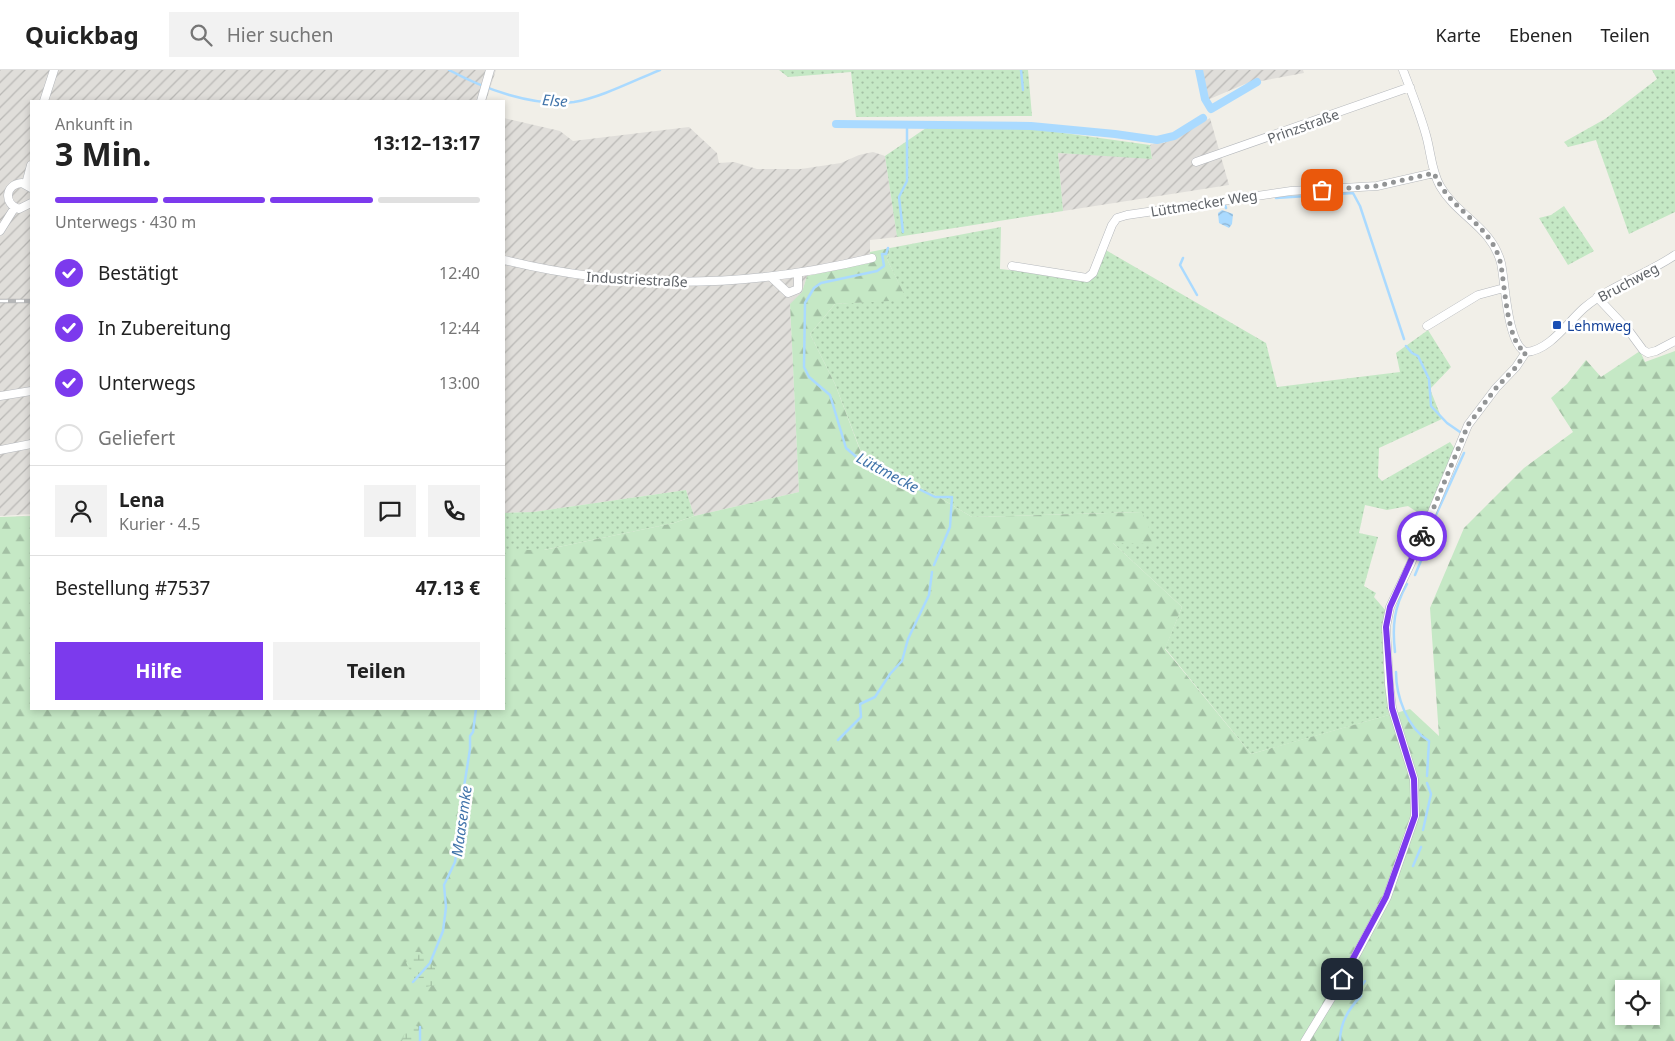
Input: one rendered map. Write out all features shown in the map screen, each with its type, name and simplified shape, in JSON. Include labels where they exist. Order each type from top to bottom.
[{"type":"street","points":[[44,100],[54,70]]},
{"type":"street","points":[[481,100],[490,70]]},
{"type":"street","points":[[1403,70],[1430,151],[1433,170],[1446,196],[1482,229],[1493,243],[1501,263],[1508,314],[1519,347],[1526,352]]},
{"type":"street","name":"Prinzstraße","points":[[1196,162],[1410,87]]},
{"type":"street","name":"Lüttmecker Weg","points":[[1012,266],[1087,278],[1093,273],[1112,225],[1117,218],[1248,196],[1291,191],[1377,186],[1433,170]]},
{"type":"street","points":[[30,172],[28,186],[15,184],[4,192],[15,208],[24,208],[30,204]]},
{"type":"street","points":[[0,231],[15,208]]},
{"type":"street","name":"Bruchweg","points":[[1305,1041],[1342,979],[1386,897],[1415,816],[1414,779],[1392,708],[1388,684],[1387,617],[1398,587],[1412,564],[1468,425],[1496,388],[1516,367],[1526,352],[1532,352],[1551,339],[1597,297],[1675,255]]},
{"type":"street","name":"Industriestraße","points":[[505,260],[576,276],[649,282],[712,282],[798,274],[872,258]]},
{"type":"street","points":[[772,277],[788,293],[798,289],[798,274]]},
{"type":"street","points":[[1427,326],[1478,295],[1504,288]]},
{"type":"street","points":[[1597,297],[1629,331],[1642,350],[1648,352],[1656,351],[1675,341]]},
{"type":"street","points":[[0,396],[30,391]]},
{"type":"street","points":[[0,450],[30,444]]},
{"type":"shaded area","points":[[0,70],[496,70],[486,100],[30,100],[30,514],[0,516]]},
{"type":"shaded area","points":[[1198,70],[1303,70],[1304,73],[1245,84],[1205,101]]},
{"type":"shaded area","points":[[505,118],[560,131],[573,141],[689,127],[717,153],[719,163],[734,162],[757,169],[801,169],[841,163],[859,155],[873,152],[885,156],[897,237],[870,240],[870,263],[807,276],[802,292],[790,304],[799,492],[694,516],[686,490],[533,512],[505,513]]},
{"type":"shaded area","points":[[1210,118],[1229,185],[1063,211],[1058,153],[1152,158],[1150,145],[1164,143]]},
{"type":"green space","points":[[779,70],[1028,70],[1032,116],[856,117],[851,72],[788,77]]},
{"type":"green space","points":[[1652,70],[1675,70],[1675,212],[1629,234],[1596,140],[1568,147],[1564,142],[1605,119],[1657,79]]},
{"type":"green space","points":[[926,128],[1028,128],[1150,145],[1152,159],[1058,153],[1063,211],[897,237],[885,156]]},
{"type":"green space","points":[[1564,206],[1594,251],[1568,265],[1539,218],[1551,215]]},
{"type":"green space","points":[[1001,227],[1000,269],[1091,279],[1104,249],[1266,343],[1277,387],[1400,372],[1396,353],[1428,330],[1451,367],[1430,389],[1442,419],[1379,448],[1378,477],[1382,481],[1450,442],[1455,449],[1426,518],[1408,506],[1387,510],[1365,505],[1359,533],[1378,537],[1364,586],[1376,593],[1374,597],[1386,611],[1383,664],[1389,715],[1251,754],[1165,648],[1182,607],[1112,542],[1142,512],[972,517],[863,457],[835,384],[810,334],[835,304],[906,299],[887,259],[890,248]]},
{"type":"green space","points":[[890,248],[887,259],[907,300],[835,304],[810,334],[835,384],[863,458],[935,495],[972,517],[1142,512],[1156,544],[1113,543],[1182,607],[1165,649],[1251,754],[1410,709],[1439,736],[1430,608],[1464,528],[1524,468],[1573,432],[1551,398],[1567,384],[1586,360],[1601,377],[1640,351],[1645,362],[1675,351],[1675,1041],[0,1041],[0,517],[30,516],[30,710],[505,710],[505,550],[544,550],[674,523],[694,516],[799,492],[790,304],[802,292],[807,276],[869,263],[870,252]]},
{"type":"green space","points":[[686,490],[694,516],[674,523],[544,550],[505,550],[505,513],[533,512]]},
{"type":"green space","points":[[414,952],[420,952],[435,968],[436,985],[420,988],[406,963]]},
{"type":"green space","points":[[408,1024],[420,1027],[420,1041],[402,1041]]},
{"type":"water","points":[[1222,210],[1233,214],[1232,224],[1229,228],[1219,223],[1218,213]]},
{"type":"waterway","name":"Else","points":[[449,70],[478,84],[509,95],[542,102],[558,103],[574,102],[595,97],[660,70]]},
{"type":"waterway","points":[[1021,70],[1023,90]]},
{"type":"waterway","points":[[1199,70],[1205,99],[1211,109],[1257,82]]},
{"type":"waterway","points":[[836,124],[1031,126],[1157,140],[1174,136],[1203,118]]},
{"type":"waterway","name":"Lüttmecke","points":[[903,232],[899,197],[907,181],[907,123]]},
{"type":"waterway","points":[[1276,198],[1353,193],[1360,206],[1404,339]]},
{"type":"waterway","name":"Lüttmecke","points":[[888,248],[886,254],[882,254],[884,266],[877,271],[821,283],[814,288],[805,303],[804,367],[809,377],[830,395],[846,448],[860,460],[935,497],[952,497],[950,527],[934,565]]},
{"type":"waterway","points":[[1183,258],[1180,265],[1197,295]]},
{"type":"waterway","points":[[1406,346],[1412,353],[1418,356],[1429,379],[1431,406],[1447,423],[1460,432]]},
{"type":"waterway","points":[[1415,575],[1423,556],[1431,526],[1464,453]]},
{"type":"waterway","name":"Lüttmecke","points":[[838,740],[861,717],[860,704],[875,697],[890,674],[902,661],[908,639],[929,595],[932,572]]},
{"type":"waterway","points":[[1395,652],[1395,617],[1399,601],[1407,584]]},
{"type":"waterway","points":[[1396,672],[1398,691],[1404,711],[1415,728],[1429,741],[1427,776]]},
{"type":"waterway","name":"Maasemke","points":[[413,982],[430,963],[443,931],[446,907],[444,885],[455,862],[465,799],[464,787],[470,749],[470,736],[473,732],[476,710]]},
{"type":"waterway","points":[[1423,830],[1431,794],[1427,783]]},
{"type":"waterway","points":[[1413,866],[1421,847]]},
{"type":"waterway","points":[[1340,1041],[1343,1022],[1361,996],[1360,988],[1365,981]]},
{"type":"waterway","points":[[420,1027],[420,1041]]},
{"type":"railway","points":[[0,301],[30,301]]},
{"type":"way so far","points":[[1322,190],[1397,183],[1434,173],[1446,196],[1488,236],[1497,250],[1501,263],[1508,314],[1519,347],[1526,352],[1516,367],[1477,411],[1468,425],[1456,458],[1422,536]]},
{"type":"place","name":"Lehmweg","points":[[1557,325]]},
{"type":"route","points":[[1342,979],[1394,880],[1415,816],[1416,796],[1414,779],[1392,708],[1388,684],[1386,627],[1390,607],[1398,587],[1412,564],[1422,536]]}]
